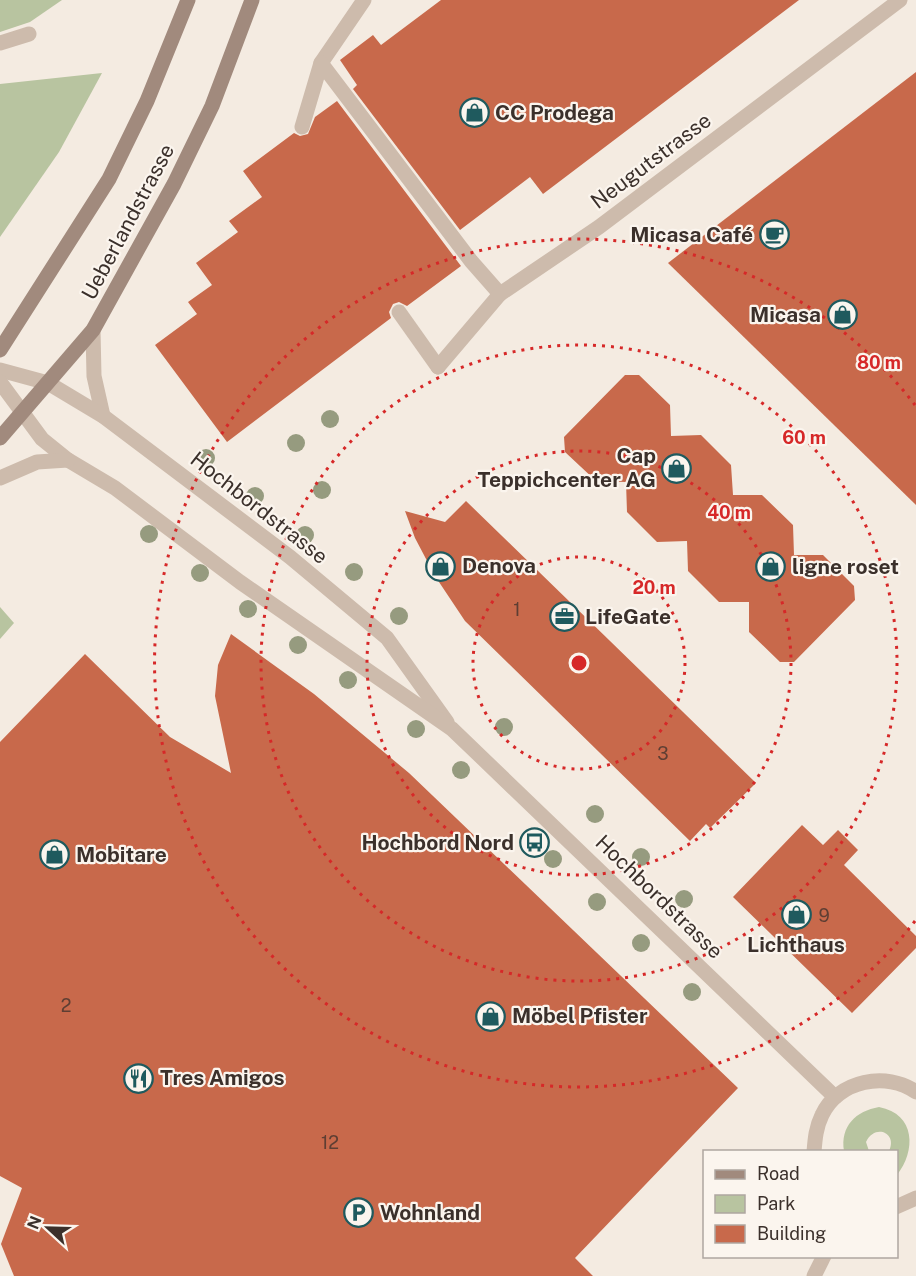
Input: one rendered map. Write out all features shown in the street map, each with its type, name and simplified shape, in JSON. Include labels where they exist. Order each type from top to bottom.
[{"type":"main road","name":"Ueberlandstrasse","points":[[0,350],[109,179],[147,101],[188,0]]},
{"type":"main road","name":"Ueberlandstrasse","points":[[0,438],[93,330],[174,184],[207,116],[252,0]]},
{"type":"street","points":[[302,127],[321,63],[364,0]]},
{"type":"street","name":"Neugutstrasse","points":[[399,312],[438,367],[500,294],[599,226],[900,0]]},
{"type":"street","points":[[0,44],[29,34]]},
{"type":"street","points":[[321,63],[471,261],[500,294]]},
{"type":"street","points":[[93,330],[94,376],[104,416]]},
{"type":"street","name":"Hochbordstrasse","points":[[0,370],[48,383],[104,416],[290,557],[387,638],[452,729]]},
{"type":"street","name":"Hochbordstrasse","points":[[0,382],[42,439],[68,460],[115,488],[249,589],[452,729],[835,1097]]},
{"type":"street","points":[[0,478],[37,462],[68,460]]},
{"type":"street","points":[[814,1150],[816,1131],[823,1112],[835,1097],[852,1086],[871,1081],[890,1081],[916,1092]]},
{"type":"street","points":[[898,1207],[916,1198]]},
{"type":"street","points":[[814,1276],[823,1258]]},
{"type":"green space","points":[[0,0],[62,0],[30,22],[0,32]]},
{"type":"green space","points":[[102,73],[59,152],[0,237],[0,84]]},
{"type":"green space","points":[[0,607],[14,623],[0,639]]},
{"type":"green space","points":[[879,1107],[891,1111],[906,1125],[909,1145],[898,1173],[898,1150],[889,1150],[890,1139],[884,1133],[875,1133],[870,1136],[866,1142],[869,1150],[844,1150],[843,1142],[847,1127],[857,1116]]},
{"type":"building","points":[[441,0],[799,0],[543,194],[530,177],[460,230],[353,89],[357,85],[340,60],[373,35],[381,45]]},
{"type":"building","points":[[916,72],[916,505],[668,263]]},
{"type":"building","points":[[337,101],[461,266],[407,306],[399,302],[393,304],[389,312],[391,318],[227,442],[155,345],[197,314],[188,302],[212,285],[196,263],[238,232],[229,221],[262,197],[243,171],[294,133],[300,136],[308,134],[315,117]]},
{"type":"building","points":[[625,375],[639,375],[670,405],[671,436],[701,435],[731,465],[733,495],[762,495],[793,525],[794,555],[823,555],[854,586],[855,600],[794,662],[780,662],[749,632],[749,602],[719,602],[688,571],[687,541],[657,542],[627,512],[626,482],[596,481],[565,452],[564,437]]},
{"type":"building","points":[[466,501],[756,783],[710,828],[706,824],[690,841],[465,621],[435,576],[415,538],[405,511],[445,522]]},
{"type":"building","points":[[231,634],[314,694],[409,773],[738,1088],[575,1258],[593,1276],[14,1276],[1,1244],[22,1188],[0,1176],[0,742],[85,654],[170,737],[231,773],[215,696],[218,665]]},
{"type":"building","points":[[802,825],[823,845],[838,830],[858,850],[844,865],[916,936],[916,948],[852,1013],[733,897]]},
{"type":"place","name":"CC Prodega","points":[[474,113]]},
{"type":"place","name":"Micasa Café","points":[[774,235]]},
{"type":"place","name":"Micasa","points":[[842,315]]},
{"type":"place","name":"Cap Teppichcenter AG","points":[[677,468]]},
{"type":"place","name":"Denova","points":[[441,566]]},
{"type":"place","name":"ligne roset","points":[[771,567]]},
{"type":"place","name":"LifeGate","points":[[564,617]]},
{"type":"place","name":"Hochbord Nord","points":[[535,843]]},
{"type":"place","name":"Mobitare","points":[[55,855]]},
{"type":"place","name":"Lichthaus","points":[[796,914]]},
{"type":"place","name":"Möbel Pfister","points":[[491,1016]]},
{"type":"place","name":"Tres Amigos","points":[[139,1078]]},
{"type":"place","name":"Wohnland","points":[[359,1213]]}]
